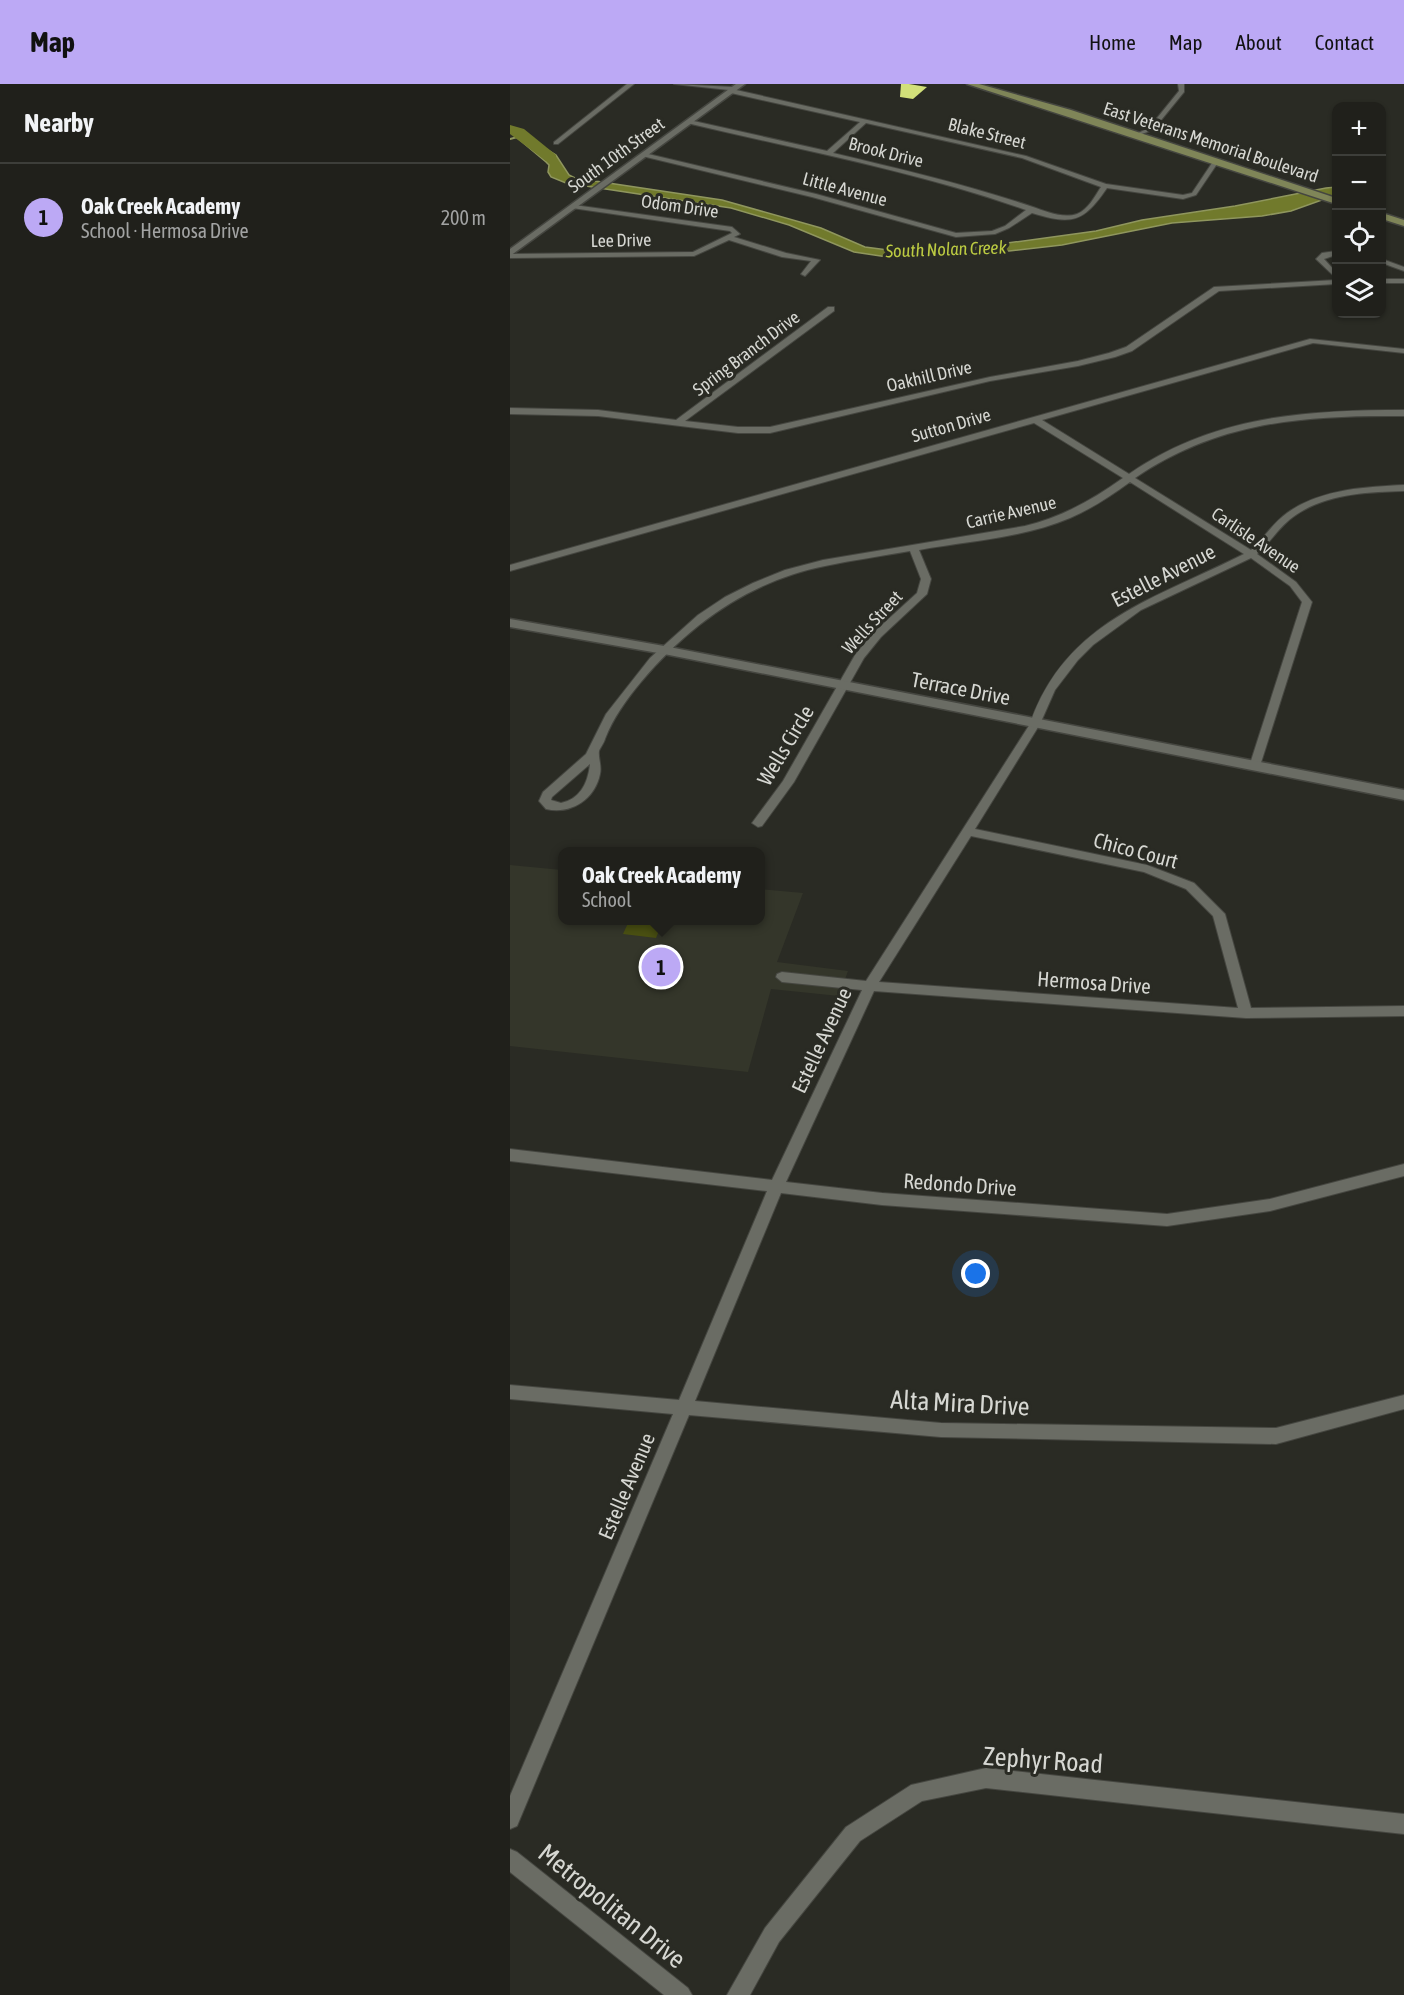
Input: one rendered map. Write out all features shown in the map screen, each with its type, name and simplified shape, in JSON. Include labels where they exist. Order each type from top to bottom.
[{"type":"main road","name":"East Veterans Memorial Boulevard","points":[[971,84],[1138,135],[1332,200]]},
{"type":"main road","points":[[1386,217],[1404,223]]},
{"type":"street","points":[[556,143],[631,84]]},
{"type":"street","name":"Blake Street","points":[[677,84],[736,88],[1024,157],[1106,186],[1183,197],[1194,194],[1216,160]]},
{"type":"street","points":[[1138,135],[1151,129],[1182,91],[1181,84]]},
{"type":"street","name":"South 10th Street","points":[[510,254],[736,88]]},
{"type":"street","points":[[829,153],[866,120]]},
{"type":"street","name":"Brook Drive","points":[[689,122],[829,153],[987,193],[1043,214],[1073,217],[1084,214],[1106,186]]},
{"type":"street","name":"Little Avenue","points":[[644,155],[814,195],[956,235],[993,233],[1007,227],[1032,209]]},
{"type":"street","name":"Odom Drive","points":[[574,207],[732,229],[736,234],[729,238]]},
{"type":"street","name":"Odom Drive","points":[[729,238],[785,255],[816,260],[805,274]]},
{"type":"street","name":"Lee Drive","points":[[510,254],[694,254],[729,238]]},
{"type":"street","points":[[1332,254],[1320,259],[1332,272]]},
{"type":"street","points":[[1386,262],[1404,269]]},
{"type":"street","points":[[1386,281],[1404,281]]},
{"type":"street","name":"Oakhill Drive","points":[[510,411],[598,413],[679,421],[754,432],[770,430],[993,378],[1059,369],[1129,350],[1217,289],[1332,282]]},
{"type":"street","name":"Spring Branch Drive","points":[[679,421],[831,309]]},
{"type":"street","name":"Sutton Drive","points":[[510,568],[1313,341],[1404,351]]},
{"type":"street","name":"Carrie Avenue","points":[[594,753],[610,715],[664,650],[708,610],[756,585],[798,569],[1026,529],[1054,521],[1084,508],[1175,450],[1240,427],[1328,414],[1404,413]]},
{"type":"street","name":"Carlisle Avenue","points":[[1034,419],[1251,554],[1293,584],[1307,602],[1255,767]]},
{"type":"street","name":"Estelle Avenue","points":[[510,1819],[777,1186],[870,986],[1035,724],[1040,704],[1055,681],[1098,636],[1135,609],[1251,554],[1291,514],[1314,503],[1358,492],[1404,488]]},
{"type":"street","name":"Wells Street","points":[[841,685],[877,636],[922,594],[926,579],[914,548]]},
{"type":"street","name":"Terrace Drive","points":[[510,623],[664,650],[1404,795]]},
{"type":"street","name":"Wells Circle","points":[[758,823],[788,782],[841,685]]},
{"type":"street","points":[[594,753],[597,763],[595,773],[582,796],[567,807],[550,806],[545,801],[547,795],[594,753]]},
{"type":"street","name":"Chico Court","points":[[967,831],[1147,869],[1190,886],[1219,914],[1246,1013]]},
{"type":"street","name":"Hermosa Drive","points":[[782,976],[870,986],[1246,1013],[1404,1011]]},
{"type":"street","name":"Redondo Drive","points":[[510,1155],[882,1199],[1167,1220],[1270,1205],[1404,1170]]},
{"type":"street","name":"Alta Mira Drive","points":[[510,1392],[941,1430],[1276,1436],[1404,1402]]},
{"type":"street","name":"Zephyr Road","points":[[738,1995],[772,1935],[853,1834],[918,1792],[986,1778],[1404,1824]]},
{"type":"street","name":"Metropolitan Drive","points":[[510,1858],[681,1995]]},
{"type":"shaded area","points":[[519,132],[556,155],[569,175],[575,178],[722,200],[821,228],[865,247],[911,253],[949,251],[1096,231],[1142,220],[1235,206],[1326,188],[1332,187],[1332,196],[1291,211],[1262,216],[1172,223],[1062,245],[973,255],[894,258],[854,252],[789,225],[731,208],[566,183],[551,177],[548,172],[549,165],[515,136]]},
{"type":"shaded area","points":[[510,865],[558,870],[558,925],[765,925],[765,889],[803,893],[777,962],[848,971],[839,996],[771,989],[748,1072],[510,1046]]},
{"type":"shaded area","points":[[627,925],[661,925],[656,938],[623,934]]},
{"type":"building","points":[[901,84],[927,87],[913,99],[900,97]]},
{"type":"waterway","name":"South Nolan Creek","points":[[510,129],[519,132],[551,158]]},
{"type":"waterway","points":[[510,139],[521,136]]},
{"type":"place","name":"Oak Creek Academy","points":[[661,967]]}]
